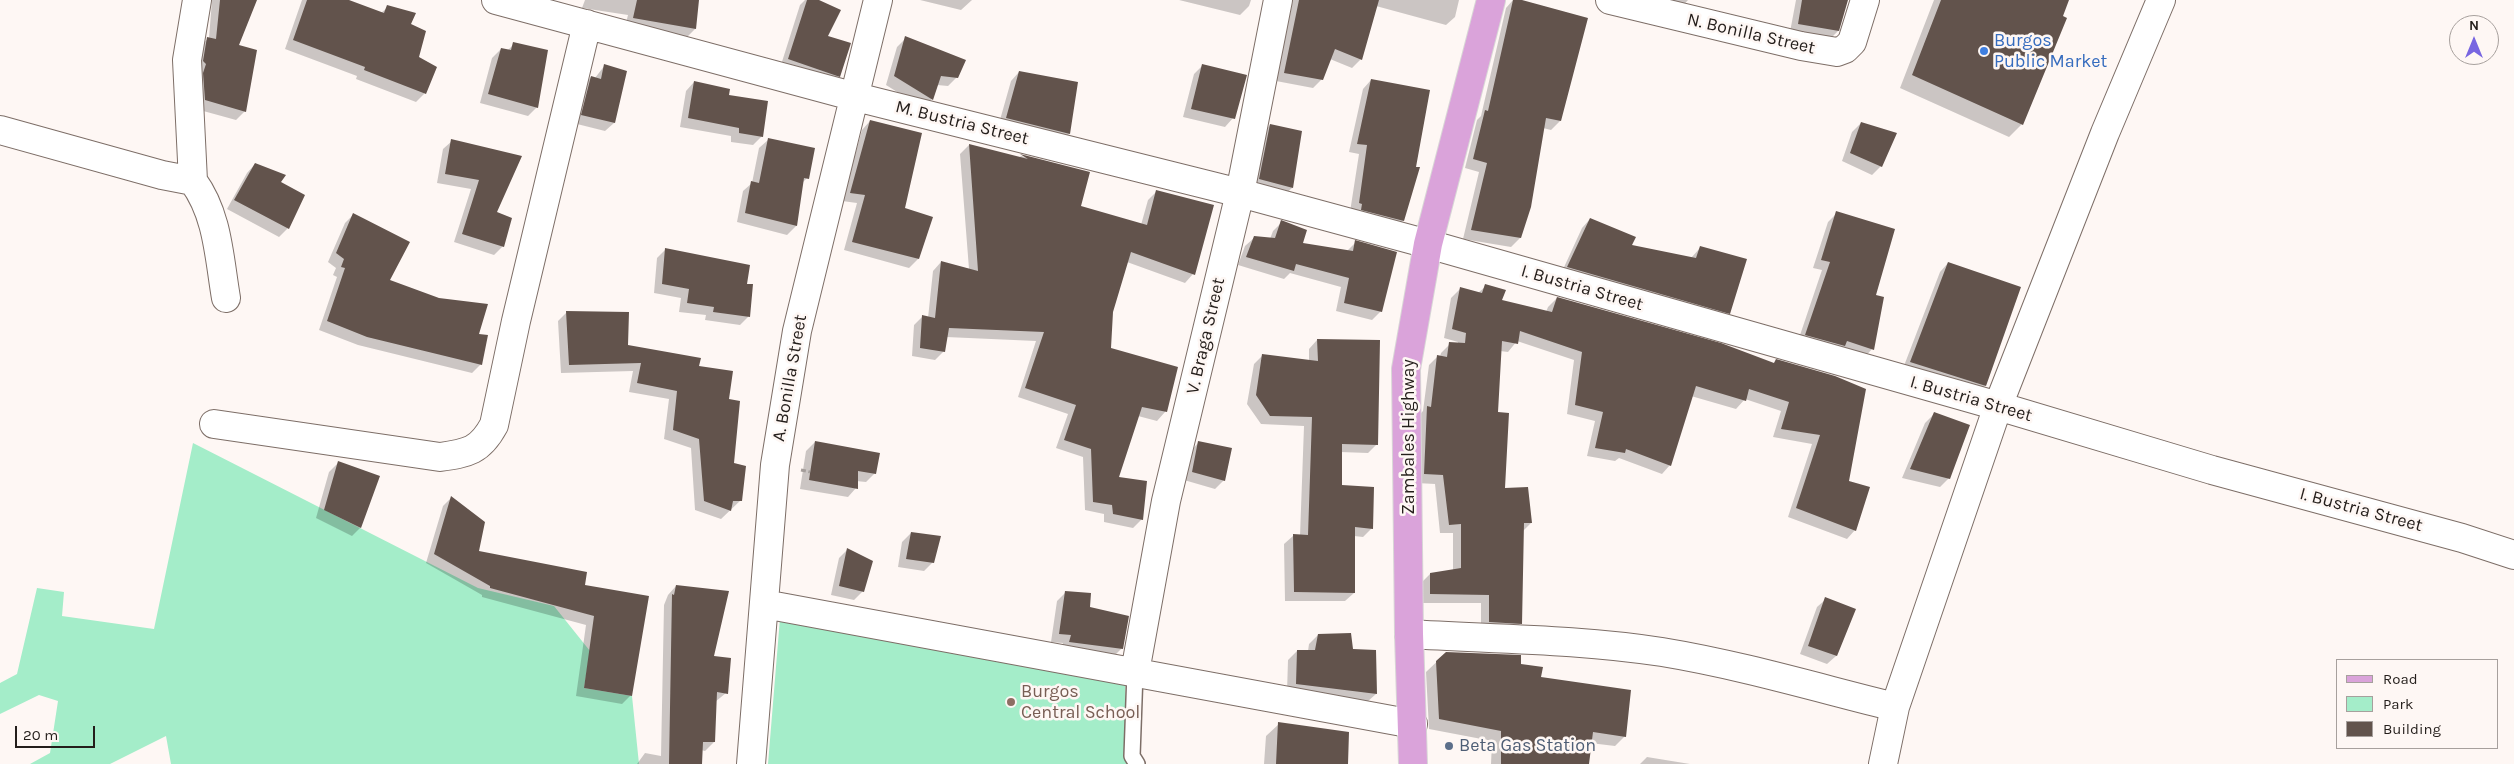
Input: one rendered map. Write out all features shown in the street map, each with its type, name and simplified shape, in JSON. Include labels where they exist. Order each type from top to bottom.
[{"type":"main road","name":"Zambales Highway","points":[[1413,764],[1409,634],[1406,369],[1428,244],[1491,0]]},
{"type":"street","points":[[197,0],[187,60],[193,181],[204,196],[212,216],[226,298]]},
{"type":"street","name":"M. Bustria Street","points":[[496,0],[852,96],[1240,193],[1428,244]]},
{"type":"street","name":"A. Bonilla Street","points":[[751,764],[775,466],[796,331],[852,96],[878,0]]},
{"type":"street","name":"V. Braga Street","points":[[1135,672],[1166,501],[1240,193],[1278,0]]},
{"type":"street","name":"N. Bonilla Street","points":[[1610,0],[1822,51],[1837,52],[1845,49],[1852,42],[1865,0]]},
{"type":"street","points":[[1883,764],[1895,707],[1998,406],[2105,133],[2161,0]]},
{"type":"street","points":[[214,424],[440,458],[463,454],[477,448],[487,439],[494,424],[516,321],[587,24]]},
{"type":"street","points":[[0,130],[162,175],[193,181]]},
{"type":"street","name":"I. Bustria Street","points":[[1428,244],[1998,406],[2212,470],[2462,538],[2514,555]]},
{"type":"street","points":[[764,604],[1413,724]]},
{"type":"street","points":[[1409,634],[1590,644],[1661,652],[1720,663],[1895,707]]},
{"type":"lane","points":[[1135,672],[1132,756],[1137,764]]},
{"type":"green space","points":[[193,443],[478,588],[554,606],[590,651],[584,688],[632,696],[639,764],[171,764],[166,736],[110,764],[30,764],[50,753],[58,701],[39,695],[0,714],[0,683],[17,674],[37,588],[64,592],[62,616],[154,629]]},
{"type":"green space","name":"Burgos Central School","points":[[780,618],[1125,680],[1128,764],[768,764]]},
{"type":"building","points":[[220,0],[257,0],[239,45],[257,50],[246,112],[205,100],[203,73],[206,64],[203,61],[207,37],[216,39]]},
{"type":"building","points":[[307,0],[349,0],[384,13],[387,5],[416,13],[411,24],[426,31],[419,57],[437,67],[426,94],[364,70],[365,67],[293,40]]},
{"type":"building","points":[[637,0],[699,0],[696,29],[633,18]]},
{"type":"building","points":[[807,0],[819,0],[841,10],[828,36],[851,43],[840,77],[788,59]]},
{"type":"building","points":[[1299,0],[1379,0],[1362,60],[1335,49],[1323,80],[1284,73]]},
{"type":"building","points":[[1513,0],[1522,0],[1588,18],[1561,121],[1546,118],[1531,207],[1521,238],[1471,230],[1487,163],[1473,159],[1485,110],[1488,111]]},
{"type":"building","points":[[1802,0],[1848,0],[1839,31],[1798,24]]},
{"type":"building","points":[[1941,0],[2069,0],[2063,16],[2067,18],[2023,125],[1912,75]]},
{"type":"building","points":[[905,36],[966,60],[958,78],[941,76],[933,100],[894,76]]},
{"type":"building","points":[[513,42],[548,50],[538,108],[488,94],[501,48],[511,50]]},
{"type":"building","points":[[604,64],[627,71],[615,123],[581,115],[591,76],[601,79]]},
{"type":"building","points":[[1202,64],[1247,75],[1235,119],[1191,109]]},
{"type":"building","points":[[1019,71],[1078,82],[1070,134],[1006,118]]},
{"type":"building","points":[[1371,79],[1430,90],[1416,167],[1420,167],[1404,221],[1361,210],[1362,204],[1359,203],[1367,145],[1357,144]]},
{"type":"building","points":[[694,81],[730,89],[729,95],[768,101],[763,137],[739,133],[739,128],[688,118]]},
{"type":"building","points":[[870,120],[922,133],[905,208],[933,217],[919,259],[852,242],[865,195],[850,193]]},
{"type":"building","points":[[1861,122],[1897,133],[1882,167],[1850,153]]},
{"type":"building","points":[[1270,124],[1302,131],[1293,188],[1259,179]]},
{"type":"building","points":[[768,138],[815,148],[809,179],[804,178],[797,226],[745,213],[751,181],[759,183]]},
{"type":"building","points":[[451,139],[522,156],[497,212],[512,218],[504,247],[462,234],[479,180],[445,174]]},
{"type":"building","points":[[969,144],[1028,159],[1020,154],[1090,172],[1081,206],[1147,225],[1156,190],[1214,205],[1195,275],[1131,252],[1113,312],[1111,348],[1178,367],[1167,412],[1142,407],[1119,477],[1147,481],[1143,520],[1113,514],[1112,505],[1093,502],[1091,449],[1064,440],[1076,405],[1025,388],[1044,332],[949,328],[945,352],[920,348],[922,315],[935,318],[941,261],[978,271]]},
{"type":"building","points":[[255,163],[286,175],[281,182],[305,195],[289,229],[234,200]]},
{"type":"building","points":[[1836,211],[1895,229],[1876,295],[1884,297],[1874,350],[1847,341],[1845,346],[1805,335],[1830,262],[1821,260]]},
{"type":"building","points":[[353,213],[410,242],[390,280],[439,298],[488,304],[479,334],[488,335],[482,365],[367,337],[327,321],[345,268],[341,267],[344,259],[336,253]]},
{"type":"building","points":[[1590,218],[1636,237],[1632,245],[1696,258],[1700,246],[1747,259],[1730,314],[1567,267]]},
{"type":"building","points":[[1281,220],[1307,230],[1303,243],[1353,251],[1355,240],[1397,252],[1382,312],[1344,303],[1349,278],[1296,264],[1294,271],[1246,257],[1254,236],[1275,238]]},
{"type":"building","points":[[665,248],[750,265],[747,284],[753,284],[750,317],[713,312],[714,307],[687,303],[689,289],[662,284]]},
{"type":"building","points":[[1948,262],[2021,287],[1986,386],[1910,362]]},
{"type":"building","points":[[1485,284],[1506,290],[1502,300],[1552,312],[1557,297],[1721,343],[1774,363],[1776,359],[1835,376],[1866,389],[1849,481],[1870,487],[1856,531],[1796,508],[1820,435],[1781,429],[1789,402],[1749,389],[1746,401],[1696,386],[1671,466],[1626,449],[1625,453],[1595,448],[1603,412],[1575,405],[1582,352],[1520,331],[1518,344],[1502,341],[1498,412],[1509,413],[1505,488],[1528,487],[1532,523],[1524,523],[1522,624],[1489,622],[1489,595],[1430,594],[1430,573],[1461,568],[1461,524],[1449,525],[1443,475],[1424,474],[1427,406],[1431,407],[1437,355],[1447,357],[1449,342],[1465,343],[1466,333],[1452,329],[1460,287],[1482,293]]},
{"type":"building","points":[[566,311],[629,312],[628,345],[701,358],[699,366],[733,371],[729,399],[740,401],[734,463],[746,466],[742,501],[733,501],[731,511],[704,501],[699,439],[673,430],[677,391],[637,383],[641,363],[569,365]]},
{"type":"building","points":[[1317,339],[1380,340],[1378,445],[1342,444],[1342,485],[1374,487],[1373,529],[1355,527],[1355,593],[1294,592],[1293,534],[1308,535],[1312,417],[1270,416],[1256,395],[1262,354],[1318,361]]},
{"type":"building","points":[[1934,412],[1970,425],[1950,479],[1910,469]]},
{"type":"building","points":[[815,441],[880,453],[876,474],[858,471],[858,489],[809,480]]},
{"type":"building","points":[[1198,441],[1232,448],[1225,481],[1192,472]]},
{"type":"building","points":[[338,461],[380,476],[361,528],[324,510]]},
{"type":"building","points":[[451,496],[485,522],[479,551],[587,572],[585,585],[649,596],[632,696],[584,688],[594,616],[490,588],[490,586],[434,554]]},
{"type":"building","points":[[911,532],[941,536],[934,563],[906,559]]},
{"type":"building","points":[[847,548],[873,561],[864,592],[839,586]]},
{"type":"building","points":[[676,585],[729,591],[714,656],[731,658],[728,694],[717,692],[715,742],[703,742],[702,764],[669,764],[672,594],[674,595]]},
{"type":"building","points":[[1065,591],[1091,593],[1090,607],[1129,616],[1123,649],[1069,642],[1071,635],[1059,634]]},
{"type":"building","points":[[1825,597],[1856,609],[1837,656],[1808,646]]},
{"type":"building","points":[[1351,633],[1353,649],[1376,650],[1377,694],[1296,684],[1297,650],[1315,650],[1318,634]]},
{"type":"building","points":[[1446,652],[1521,655],[1521,664],[1543,667],[1541,677],[1631,690],[1626,737],[1593,732],[1589,764],[1501,764],[1501,731],[1439,719],[1436,661]]},
{"type":"building","points":[[1278,722],[1349,732],[1348,764],[1276,764]]},
{"type":"place","name":"Burgos Public Market","points":[[1984,51]]},
{"type":"place","name":"Burgos Central School","points":[[1011,702]]},
{"type":"place","name":"Beta Gas Station","points":[[1449,746]]}]
